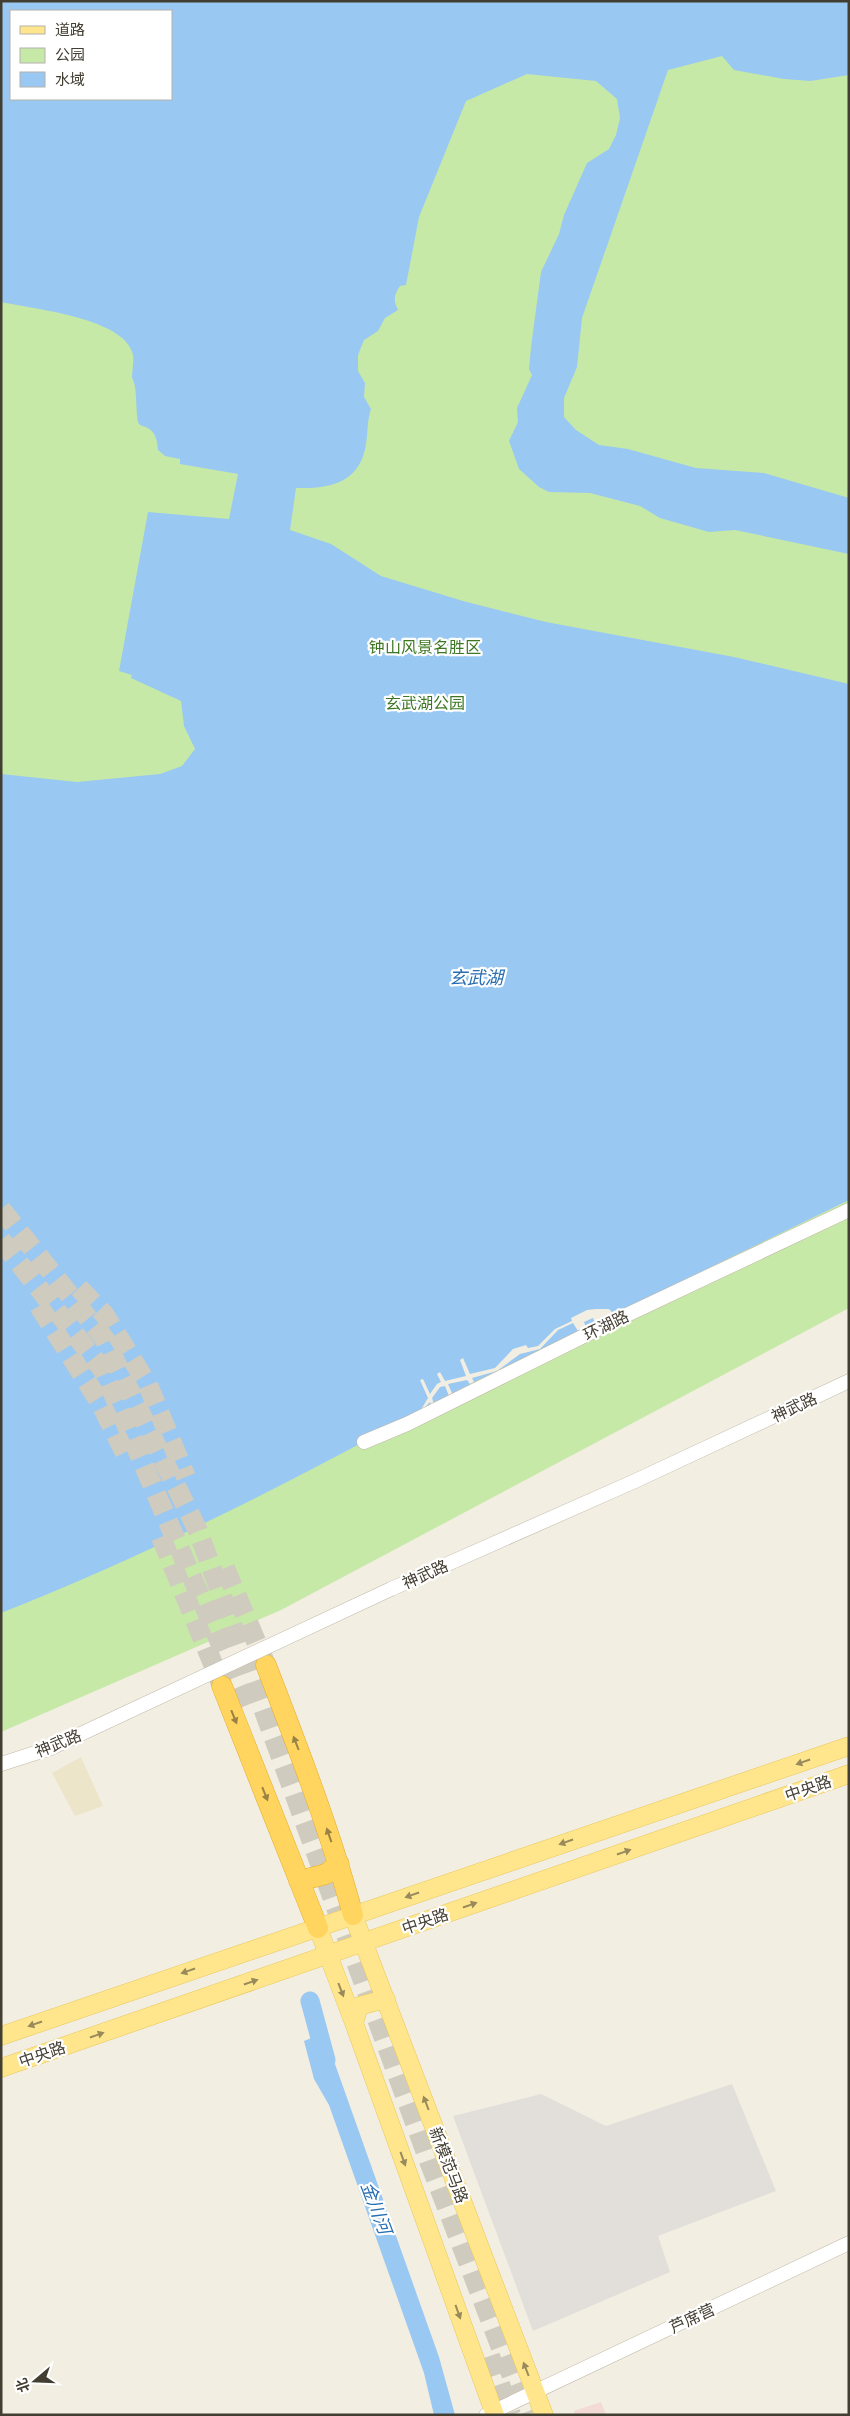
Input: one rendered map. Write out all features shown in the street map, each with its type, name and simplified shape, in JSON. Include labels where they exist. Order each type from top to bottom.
[{"type":"highway","points":[[266,1665],[314,1788],[339,1864],[353,1915]]},
{"type":"highway","points":[[222,1686],[318,1928]]},
{"type":"highway","points":[[299,1881],[326,1874],[339,1864]]},
{"type":"main road","name":"中央路","points":[[1,2036],[849,1746]]},
{"type":"main road","name":"中央路","points":[[1,2068],[849,1774]]},
{"type":"main road","name":"新模范马路","points":[[353,1915],[544,2415]]},
{"type":"main road","points":[[318,1928],[354,2023],[491,2414]]},
{"type":"main road","points":[[354,2023],[359,2006],[386,1999]]},
{"type":"street","name":"环湖路","points":[[364,1442],[407,1424],[614,1321],[849,1210]]},
{"type":"street","name":"神武路","points":[[1,1764],[51,1748],[391,1589],[635,1481],[849,1382]]},
{"type":"street","name":"芦席营","points":[[491,2414],[849,2243]]},
{"type":"shaded area","points":[[81,1757],[103,1806],[75,1816],[52,1773]]},
{"type":"shaded area","points":[[732,2084],[776,2191],[658,2236],[670,2272],[533,2331],[453,2116],[541,2094],[606,2126]]},
{"type":"shaded area","points":[[601,2402],[606,2415],[575,2415],[574,2411]]},
{"type":"green space","name":"玄武湖","points":[[1,1],[849,1],[849,1308],[281,1610],[1,1732]]},
{"type":"water","name":"玄武湖","points":[[1,1],[849,1],[849,75],[810,81],[784,79],[734,70],[722,56],[668,70],[582,318],[577,367],[564,398],[564,417],[576,430],[599,445],[628,449],[696,468],[764,473],[849,498],[849,554],[735,530],[709,532],[660,518],[640,506],[590,493],[549,492],[539,487],[519,469],[509,441],[518,422],[517,408],[532,375],[529,369],[541,272],[559,234],[564,215],[587,163],[609,149],[616,135],[620,118],[617,99],[596,81],[527,74],[466,101],[419,217],[406,285],[400,286],[395,295],[395,303],[398,310],[385,318],[378,331],[364,340],[358,355],[358,371],[365,383],[364,397],[371,409],[363,457],[350,475],[342,481],[320,487],[296,488],[290,530],[331,544],[381,576],[463,601],[546,622],[734,657],[849,684],[849,1200],[474,1382],[264,1494],[107,1568],[1,1613],[1,774],[77,782],[160,774],[182,766],[195,749],[184,726],[181,701],[131,678],[132,675],[119,671],[148,512],[229,519],[238,474],[180,464],[180,459],[165,456],[158,450],[154,434],[146,427],[140,425],[138,421],[135,388],[132,378],[133,355],[127,342],[114,332],[97,324],[55,312],[1,302]]},
{"type":"water","points":[[324,2033],[439,2357],[455,2415],[434,2415],[424,2373],[329,2105],[314,2079],[304,2041]]},
{"type":"pier","points":[[609,1309],[614,1314],[595,1323],[593,1318],[584,1322],[586,1327],[578,1331],[573,1323],[558,1330],[540,1349],[520,1354],[497,1371],[472,1378],[474,1382],[470,1384],[467,1380],[448,1384],[452,1393],[449,1396],[445,1386],[440,1387],[432,1398],[434,1404],[431,1405],[430,1402],[419,1413],[428,1398],[420,1380],[423,1379],[430,1394],[437,1384],[441,1382],[437,1374],[440,1372],[445,1381],[466,1376],[460,1360],[463,1358],[470,1374],[495,1368],[513,1349],[526,1345],[528,1348],[538,1346],[555,1329],[572,1321],[571,1318],[587,1310]]},
{"type":"waterway","name":"金川河","points":[[310,2001],[326,2060]]},
{"type":"tunnel","points":[[1,1209],[104,1338],[198,1531],[429,2161],[527,2415]]},
{"type":"tunnel","points":[[1,1240],[103,1370],[248,1708]]},
{"type":"tunnel","points":[[79,1288],[104,1314],[148,1385],[186,1477]]},
{"type":"tunnel","points":[[39,1306],[101,1404],[126,1455]]},
{"type":"tunnel","points":[[161,1537],[222,1686]]},
{"type":"tunnel","points":[[225,1568],[266,1665]]},
{"type":"tunnel","points":[[490,2356],[511,2415]]},
{"type":"park label","name":"钟山风景名胜区","points":[[425,647]]},
{"type":"park label","name":"玄武湖公园","points":[[425,703]]}]
